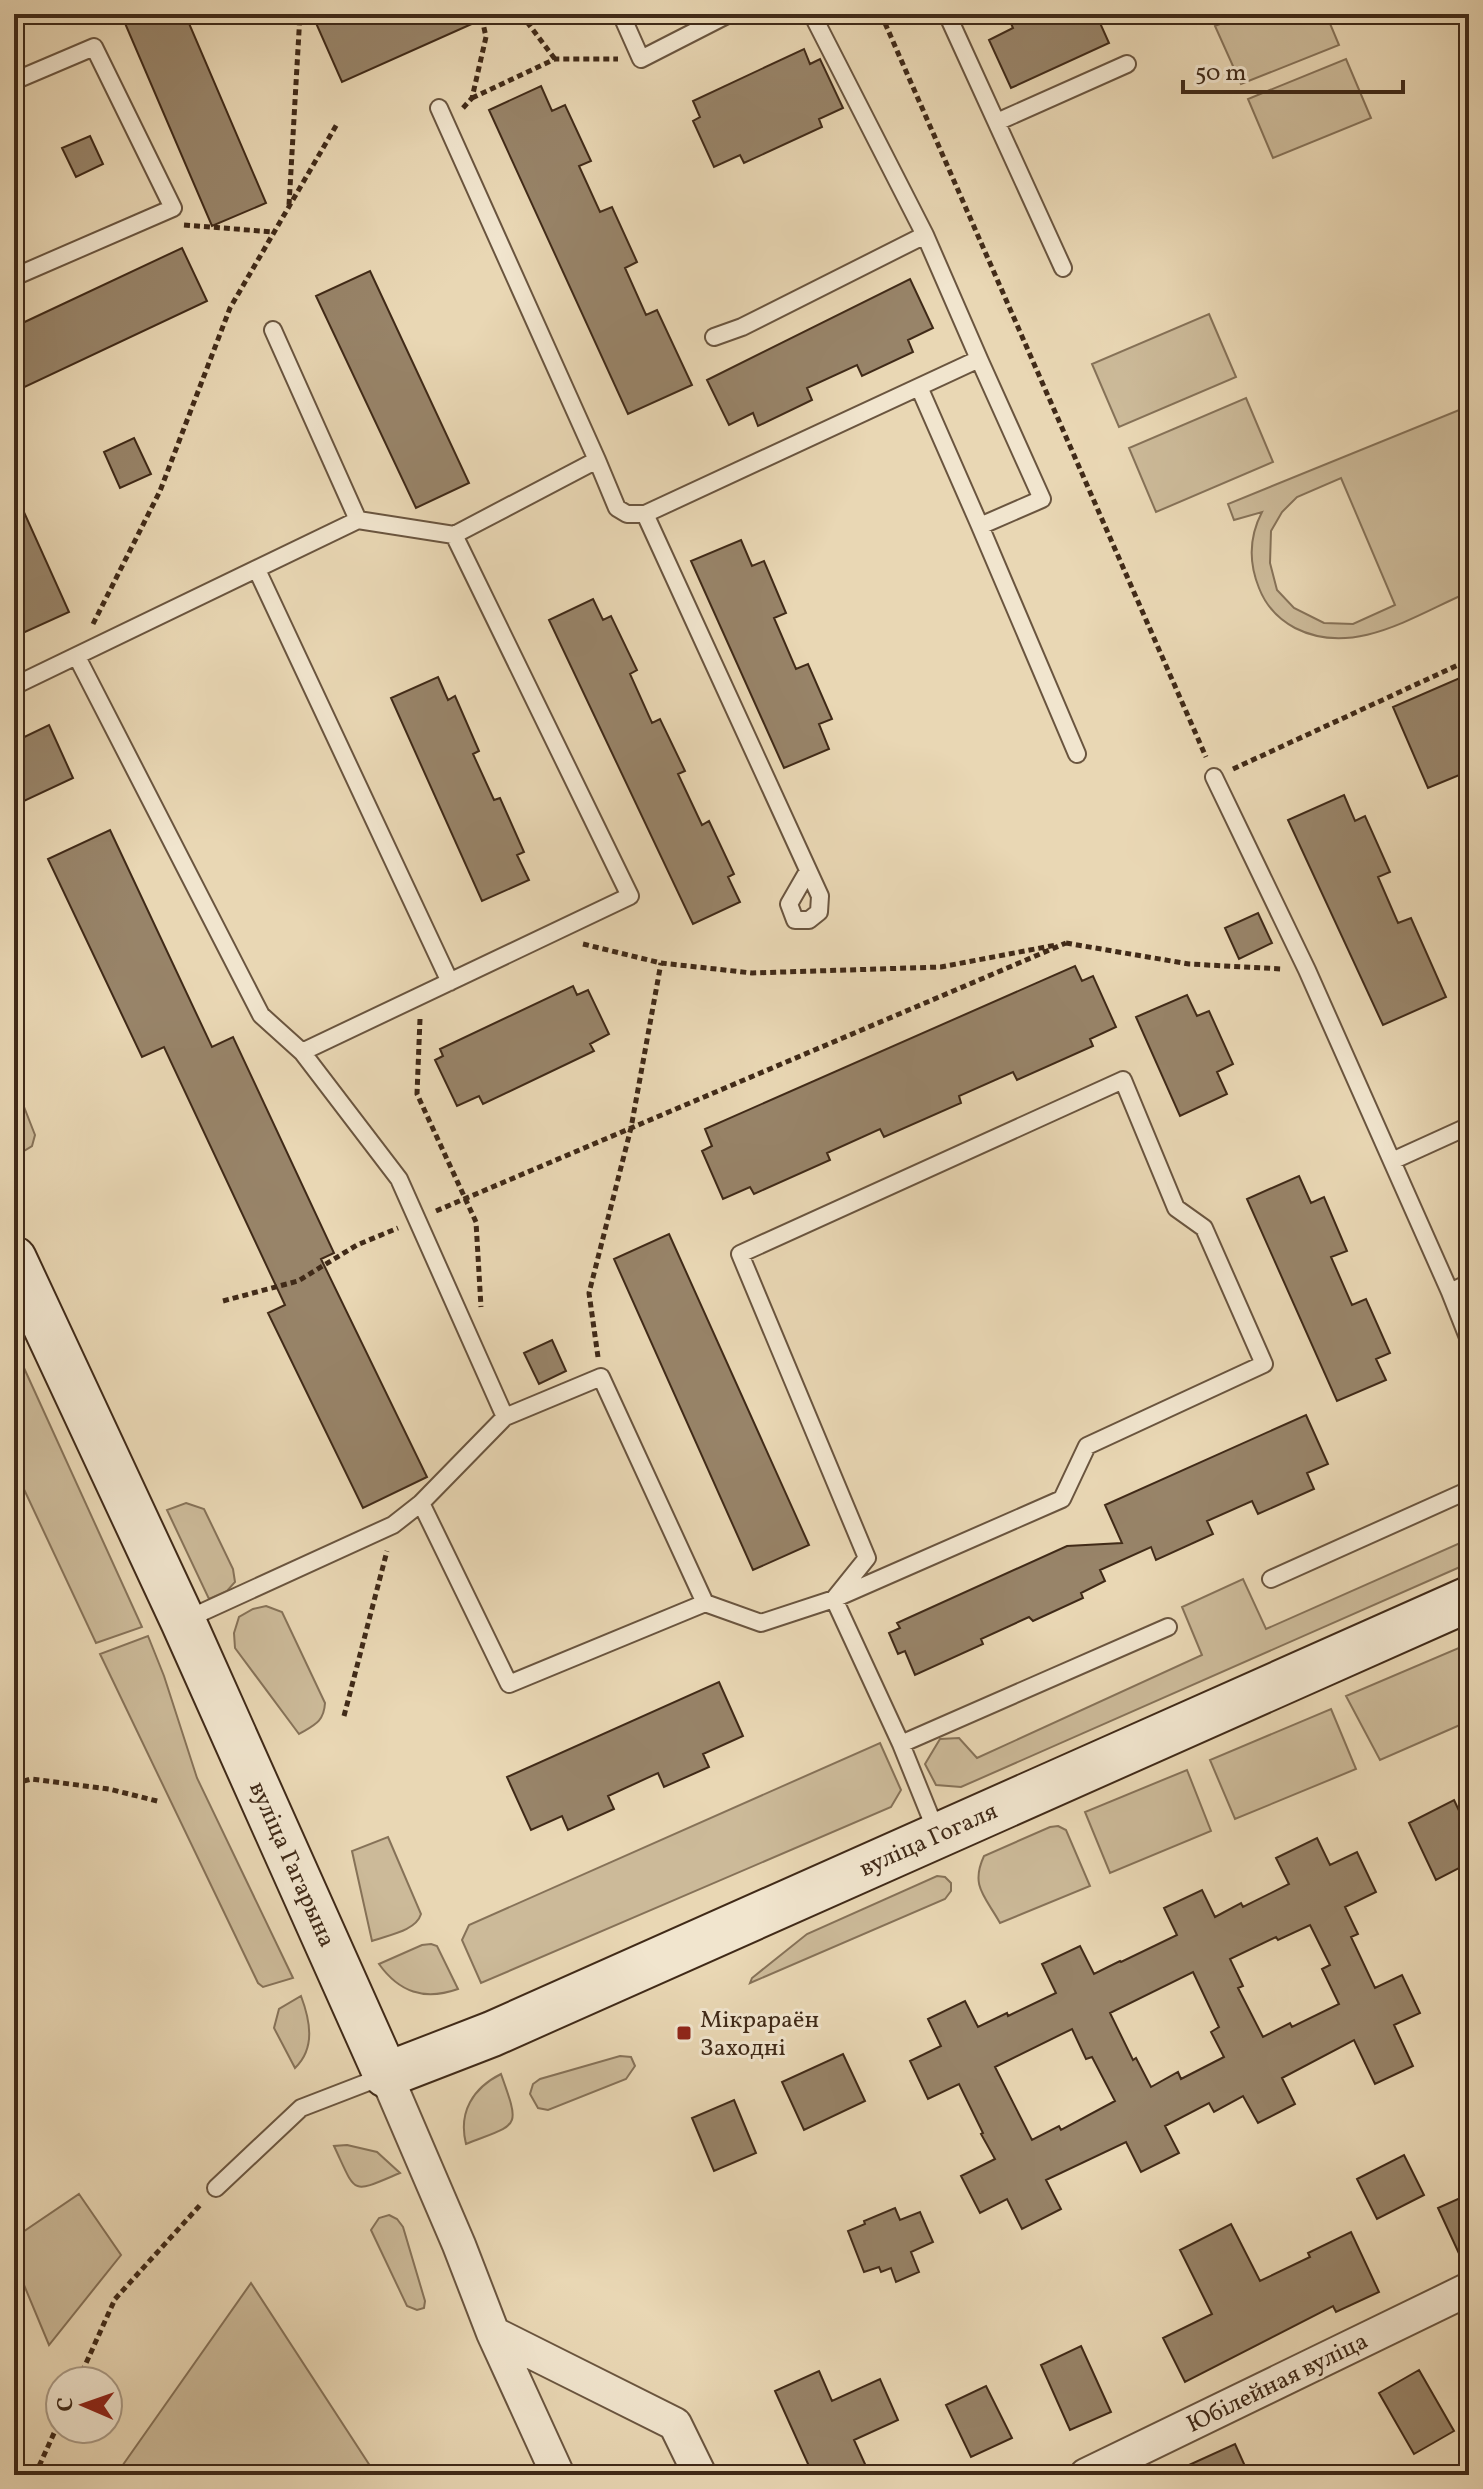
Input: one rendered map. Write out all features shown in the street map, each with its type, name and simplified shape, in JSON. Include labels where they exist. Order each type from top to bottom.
[{"type":"main road","name":"вуліца Гагарына","points":[[14,1259],[183,1621],[386,2075]]},
{"type":"main road","name":"вуліца Гогаля","points":[[386,2075],[492,2034],[1469,1599]]},
{"type":"street","name":"вуліца Гагарына","points":[[386,2075],[493,2333],[558,2475]]},
{"type":"street","name":"Юбілейная вуліца","points":[[1086,2475],[1469,2289]]},
{"type":"street","points":[[493,2333],[675,2424],[700,2475]]},
{"type":"lane","points":[[621,14],[641,59],[729,14]]},
{"type":"lane","points":[[812,14],[925,235],[1042,499],[980,526]]},
{"type":"lane","points":[[947,14],[1063,268]]},
{"type":"lane","points":[[14,81],[94,47],[173,208],[14,277]]},
{"type":"lane","points":[[997,122],[1127,64]]},
{"type":"lane","points":[[439,108],[617,508],[627,514],[645,514],[979,359]]},
{"type":"lane","points":[[714,337],[742,327],[925,235]]},
{"type":"lane","points":[[273,330],[358,520]]},
{"type":"lane","points":[[919,387],[1077,754]]},
{"type":"lane","points":[[14,686],[358,520],[454,535],[597,460]]},
{"type":"lane","points":[[645,514],[808,871]]},
{"type":"lane","points":[[302,1052],[630,896],[454,535]]},
{"type":"lane","points":[[257,570],[450,982]]},
{"type":"lane","points":[[77,657],[261,1015],[302,1052],[399,1179],[505,1417]]},
{"type":"lane","points":[[1214,777],[1307,970],[1469,1340]]},
{"type":"lane","points":[[421,1503],[509,1684],[705,1603],[761,1623],[834,1599],[1062,1499],[1087,1446],[1264,1364],[1204,1228],[1176,1208],[1123,1080],[740,1254],[867,1558],[834,1599]]},
{"type":"lane","points":[[1392,1161],[1469,1126]]},
{"type":"lane","points":[[1450,1292],[1469,1283]]},
{"type":"lane","points":[[183,1621],[393,1525],[421,1503],[505,1417],[601,1377],[705,1603]]},
{"type":"lane","points":[[1271,1579],[1469,1490]]},
{"type":"lane","points":[[834,1599],[901,1744],[938,1835]]},
{"type":"lane","points":[[901,1744],[1168,1627]]},
{"type":"lane","points":[[216,2188],[301,2108],[386,2075]]},
{"type":"path","points":[[289,207],[300,14]]},
{"type":"path","points":[[472,98],[486,37],[481,14]]},
{"type":"path","points":[[521,14],[555,59]]},
{"type":"path","points":[[881,14],[1214,777],[1469,660]]},
{"type":"path","points":[[448,127],[472,98],[555,59],[641,59]]},
{"type":"path","points":[[77,657],[160,491],[230,308],[337,124]]},
{"type":"path","points":[[173,208],[185,226],[275,232]]},
{"type":"path","points":[[531,944],[564,940],[661,963],[752,973],[941,967],[1066,943],[1189,964],[1307,970]]},
{"type":"path","points":[[223,1301],[298,1281],[357,1245],[1066,943]]},
{"type":"path","points":[[601,1377],[589,1293],[631,1128],[661,963]]},
{"type":"path","points":[[422,995],[417,1094],[476,1222],[483,1305],[464,1325]]},
{"type":"path","points":[[344,1716],[393,1525]]},
{"type":"path","points":[[14,1784],[31,1779],[109,1789],[161,1802]]},
{"type":"path","points":[[85,2365],[115,2299],[216,2188]]},
{"type":"path","points":[[35,2475],[49,2445]]},
{"type":"shaded area","points":[[1244,14],[1326,14],[1339,45],[1241,84],[1215,26]]},
{"type":"shaded area","points":[[1346,59],[1371,118],[1273,158],[1248,99]]},
{"type":"shaded area","points":[[1209,314],[1236,377],[1119,427],[1092,364]]},
{"type":"shaded area","points":[[1246,398],[1273,462],[1156,512],[1129,448]]},
{"type":"shaded area","points":[[1469,406],[1469,592],[1384,630],[1362,636],[1317,636],[1295,628],[1278,616],[1265,601],[1253,568],[1252,540],[1262,512],[1234,520],[1228,504]],"holes":[[[1341,478],[1395,605],[1353,624],[1324,623],[1294,608],[1277,590],[1270,563],[1271,531],[1282,512],[1297,497]]]},
{"type":"shaded area","points":[[14,1088],[35,1135],[32,1146],[14,1157]]},
{"type":"shaded area","points":[[14,1346],[142,1627],[96,1643],[14,1468]]},
{"type":"shaded area","points":[[186,1503],[204,1509],[233,1569],[235,1582],[227,1591],[209,1599],[167,1510]]},
{"type":"shaded area","points":[[1469,1539],[1469,1563],[961,1787],[936,1785],[925,1764],[940,1739],[959,1738],[977,1758],[1202,1655],[1182,1607],[1243,1579],[1266,1629]]},
{"type":"shaded area","points":[[266,1606],[282,1612],[325,1703],[320,1719],[299,1734],[235,1648],[234,1633],[239,1617]]},
{"type":"shaded area","points":[[148,1636],[197,1778],[293,1978],[263,1987],[258,1983],[100,1654]]},
{"type":"shaded area","points":[[1461,1647],[1469,1664],[1469,1721],[1380,1760],[1346,1696]]},
{"type":"shaded area","points":[[1331,1709],[1356,1769],[1235,1819],[1210,1760]]},
{"type":"shaded area","points":[[880,1743],[901,1790],[891,1807],[481,1983],[462,1940],[469,1925]]},
{"type":"shaded area","points":[[1187,1770],[1211,1831],[1110,1873],[1085,1812]]},
{"type":"shaded area","points":[[1058,1826],[1066,1830],[1090,1886],[1000,1923],[979,1883],[978,1875],[984,1856]]},
{"type":"shaded area","points":[[388,1837],[421,1914],[408,1928],[372,1941],[352,1851]]},
{"type":"shaded area","points":[[937,1876],[945,1877],[951,1883],[951,1891],[945,1899],[750,1983],[752,1978],[807,1934]]},
{"type":"shaded area","points":[[422,1945],[437,1946],[458,1989],[434,1994],[413,1992],[395,1981],[379,1964]]},
{"type":"shaded area","points":[[301,1996],[309,2034],[306,2052],[295,2068],[274,2028],[279,2009]]},
{"type":"shaded area","points":[[620,2056],[631,2057],[635,2066],[626,2079],[548,2110],[538,2108],[530,2094],[533,2084],[540,2079]]},
{"type":"shaded area","points":[[501,2074],[513,2115],[511,2122],[497,2132],[466,2144],[464,2122],[470,2102],[483,2086]]},
{"type":"shaded area","points":[[347,2145],[377,2152],[400,2173],[372,2185],[357,2186],[347,2174],[334,2146]]},
{"type":"shaded area","points":[[79,2194],[121,2255],[49,2345],[14,2261],[14,2238]]},
{"type":"shaded area","points":[[389,2215],[403,2227],[425,2301],[424,2308],[417,2310],[407,2306],[371,2230],[379,2218]]},
{"type":"shaded area","points":[[251,2283],[376,2475],[127,2475],[120,2469]]},
{"type":"building","points":[[121,14],[185,14],[266,203],[212,226]]},
{"type":"building","points":[[312,14],[494,14],[342,82]]},
{"type":"building","points":[[1007,14],[1096,14],[1109,43],[1011,88],[989,40],[1013,28]]},
{"type":"building","points":[[804,49],[810,64],[820,59],[843,108],[819,119],[822,127],[744,163],[740,155],[714,167],[693,121],[700,117],[693,101]]},
{"type":"building","points":[[541,86],[552,111],[565,105],[591,161],[579,166],[600,212],[612,207],[637,262],[625,268],[646,315],[657,310],[692,385],[628,414],[489,110]]},
{"type":"building","points":[[90,136],[103,164],[76,177],[62,148]]},
{"type":"building","points":[[182,248],[207,301],[14,392],[14,327]]},
{"type":"building","points":[[370,271],[469,483],[416,508],[316,296]]},
{"type":"building","points":[[910,279],[933,328],[908,340],[913,352],[862,376],[857,365],[807,388],[812,400],[758,426],[753,413],[729,425],[707,380]]},
{"type":"building","points":[[134,438],[151,474],[120,488],[104,452]]},
{"type":"building","points":[[14,490],[69,612],[14,637]]},
{"type":"building","points":[[741,540],[752,566],[764,561],[786,613],[774,618],[796,669],[808,664],[832,719],[819,724],[829,749],[784,768],[691,561]]},
{"type":"building","points":[[593,599],[603,620],[611,616],[637,670],[630,674],[652,723],[660,719],[685,771],[678,774],[702,825],[709,821],[734,874],[728,877],[740,902],[693,924],[549,620]]},
{"type":"building","points":[[1469,674],[1469,771],[1428,788],[1393,707]]},
{"type":"building","points":[[438,677],[448,700],[455,696],[479,751],[473,754],[494,800],[500,798],[524,852],[517,855],[529,880],[482,901],[391,698]]},
{"type":"building","points":[[49,725],[73,778],[24,801],[14,779],[14,742]]},
{"type":"building","points":[[1344,795],[1355,821],[1365,816],[1390,872],[1378,877],[1398,923],[1411,918],[1446,997],[1383,1025],[1288,820]]},
{"type":"building","points":[[110,830],[212,1047],[233,1037],[334,1253],[321,1259],[427,1477],[363,1508],[268,1313],[285,1305],[164,1047],[142,1057],[48,859]]},
{"type":"building","points":[[1258,913],[1272,943],[1239,959],[1225,928]]},
{"type":"building","points":[[1075,966],[1082,981],[1093,976],[1116,1027],[1090,1039],[1093,1046],[1017,1080],[1013,1072],[959,1096],[961,1103],[884,1137],[880,1129],[827,1153],[830,1160],[754,1194],[750,1187],[723,1199],[702,1151],[712,1146],[705,1129]]},
{"type":"building","points":[[573,986],[577,995],[588,990],[609,1034],[590,1044],[594,1051],[483,1104],[479,1096],[457,1106],[435,1060],[443,1056],[440,1049]]},
{"type":"building","points":[[1187,995],[1197,1016],[1209,1011],[1233,1064],[1217,1072],[1227,1094],[1180,1116],[1136,1017]]},
{"type":"building","points":[[1299,1176],[1311,1203],[1324,1197],[1347,1251],[1331,1257],[1352,1305],[1366,1299],[1390,1353],[1376,1359],[1386,1380],[1337,1401],[1247,1199]]},
{"type":"building","points":[[669,1234],[809,1545],[753,1570],[614,1259]]},
{"type":"building","points":[[552,1340],[566,1371],[539,1384],[524,1353]]},
{"type":"building","points":[[1306,1415],[1328,1464],[1307,1473],[1314,1489],[1258,1514],[1252,1501],[1207,1521],[1213,1534],[1156,1560],[1151,1547],[1100,1570],[1105,1581],[1081,1593],[1083,1598],[1033,1621],[1029,1617],[981,1639],[983,1644],[915,1675],[905,1651],[898,1654],[889,1633],[900,1628],[897,1623],[1067,1546],[1122,1543],[1105,1505]]},
{"type":"building","points":[[719,1682],[743,1736],[703,1754],[709,1767],[664,1787],[658,1773],[608,1796],[614,1809],[568,1830],[562,1816],[531,1830],[507,1777]]},
{"type":"building","points":[[1454,1800],[1469,1832],[1469,1863],[1436,1880],[1409,1823]]},
{"type":"building","points":[[1317,1838],[1330,1865],[1357,1852],[1376,1892],[1345,1907],[1358,1934],[1351,1937],[1375,1988],[1402,1975],[1420,2013],[1394,2025],[1413,2066],[1375,2084],[1354,2040],[1282,2078],[1295,2104],[1258,2123],[1243,2096],[1214,2112],[1209,2103],[1165,2126],[1179,2153],[1141,2172],[1126,2142],[1046,2180],[1061,2209],[1022,2229],[1007,2199],[980,2213],[961,2176],[995,2159],[959,2084],[928,2099],[910,2061],[941,2046],[928,2019],[965,2001],[978,2027],[1007,2013],[1008,2016],[1056,1993],[1042,1964],[1080,1946],[1094,1974],[1177,1935],[1164,1908],[1202,1890],[1215,1917],[1289,1884],[1276,1858]],"holes":[[[1310,1925],[1330,1965],[1322,1969],[1339,2004],[1263,2037],[1238,1988],[1243,1986],[1230,1959]],[[1193,1972],[1219,2027],[1211,2032],[1224,2057],[1181,2079],[1178,2072],[1151,2087],[1136,2058],[1133,2060],[1110,2013]],[[1072,2029],[1086,2059],[1092,2057],[1115,2101],[1061,2130],[1059,2126],[1032,2140],[995,2067]]]},
{"type":"building","points":[[843,2054],[865,2101],[804,2130],[782,2082]]},
{"type":"building","points":[[734,2100],[756,2153],[714,2171],[692,2118]]},
{"type":"building","points":[[1404,2155],[1424,2195],[1377,2219],[1357,2179]]},
{"type":"building","points":[[1469,2194],[1469,2270],[1467,2271],[1438,2208]]},
{"type":"building","points":[[895,2208],[900,2220],[920,2212],[933,2242],[911,2252],[919,2272],[896,2282],[891,2268],[881,2272],[879,2267],[864,2272],[848,2231]]},
{"type":"building","points":[[1231,2224],[1260,2281],[1310,2257],[1308,2253],[1351,2232],[1379,2292],[1336,2312],[1333,2306],[1185,2382],[1163,2338],[1212,2314],[1180,2250]]},
{"type":"building","points":[[1081,2346],[1111,2412],[1070,2430],[1041,2365]]},
{"type":"building","points":[[1419,2370],[1454,2431],[1414,2454],[1379,2393]]},
{"type":"building","points":[[819,2371],[832,2401],[880,2379],[898,2420],[854,2440],[870,2475],[813,2475],[775,2391]]},
{"type":"building","points":[[986,2386],[1012,2438],[971,2457],[946,2405]]},
{"type":"building","points":[[1235,2444],[1249,2475],[1167,2475]]},
{"type":"place","name":"Мікрараён Заходні","points":[[684,2033]]}]
